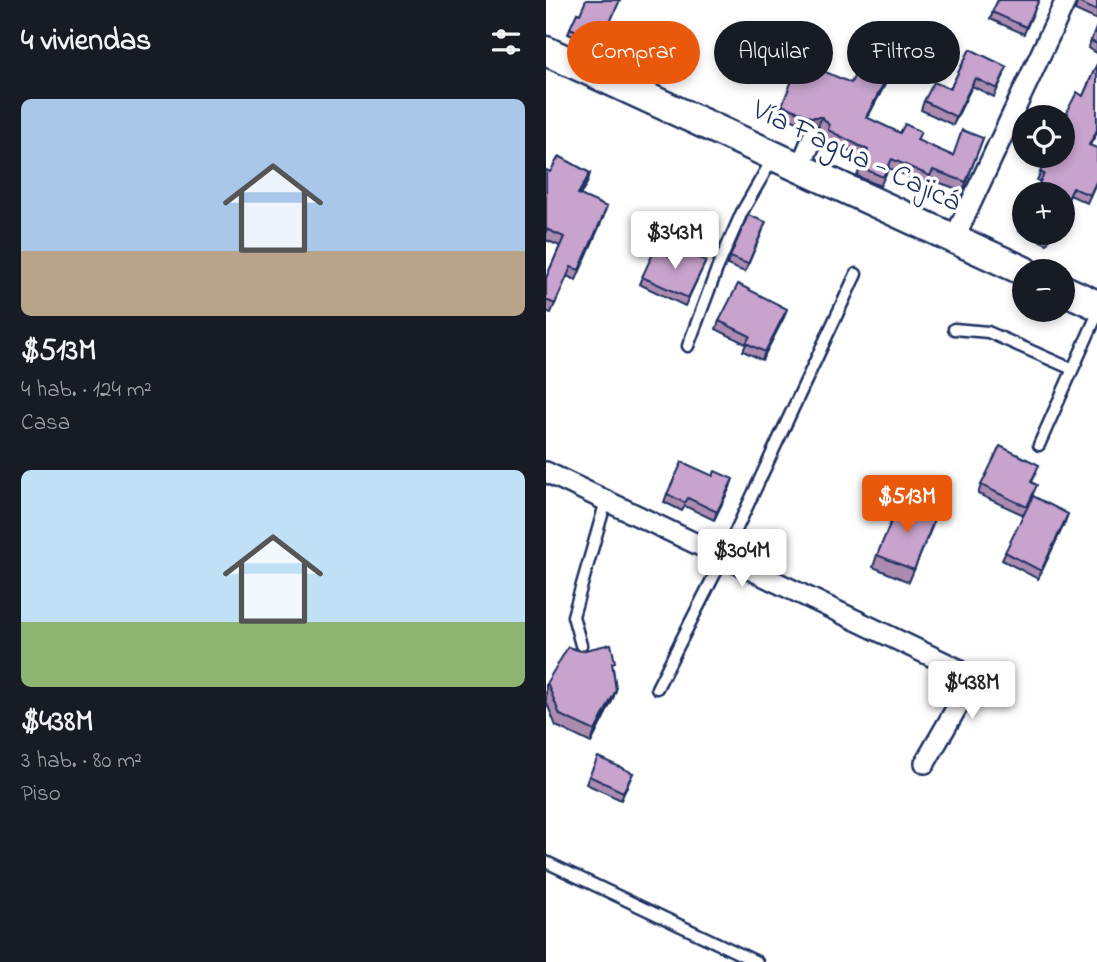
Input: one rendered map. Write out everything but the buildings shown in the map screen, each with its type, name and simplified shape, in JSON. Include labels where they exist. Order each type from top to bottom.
[{"type":"street","points":[[954,239],[1066,0]]},
{"type":"street","name":"Vía Fagua - Cajicá","points":[[546,51],[1012,266]]},
{"type":"street","points":[[800,168],[813,137]]},
{"type":"street","points":[[1075,295],[1097,305]]},
{"type":"street","points":[[546,472],[956,668],[961,685],[960,702],[925,763]]},
{"type":"lane","points":[[688,345],[742,212],[774,156]]},
{"type":"lane","points":[[657,688],[723,558],[856,274]]},
{"type":"lane","points":[[1039,445],[1097,315]]},
{"type":"lane","points":[[954,329],[988,332],[1072,369]]},
{"type":"lane","points":[[581,645],[573,616],[606,501]]},
{"type":"lane","points":[[546,862],[757,962]]}]
